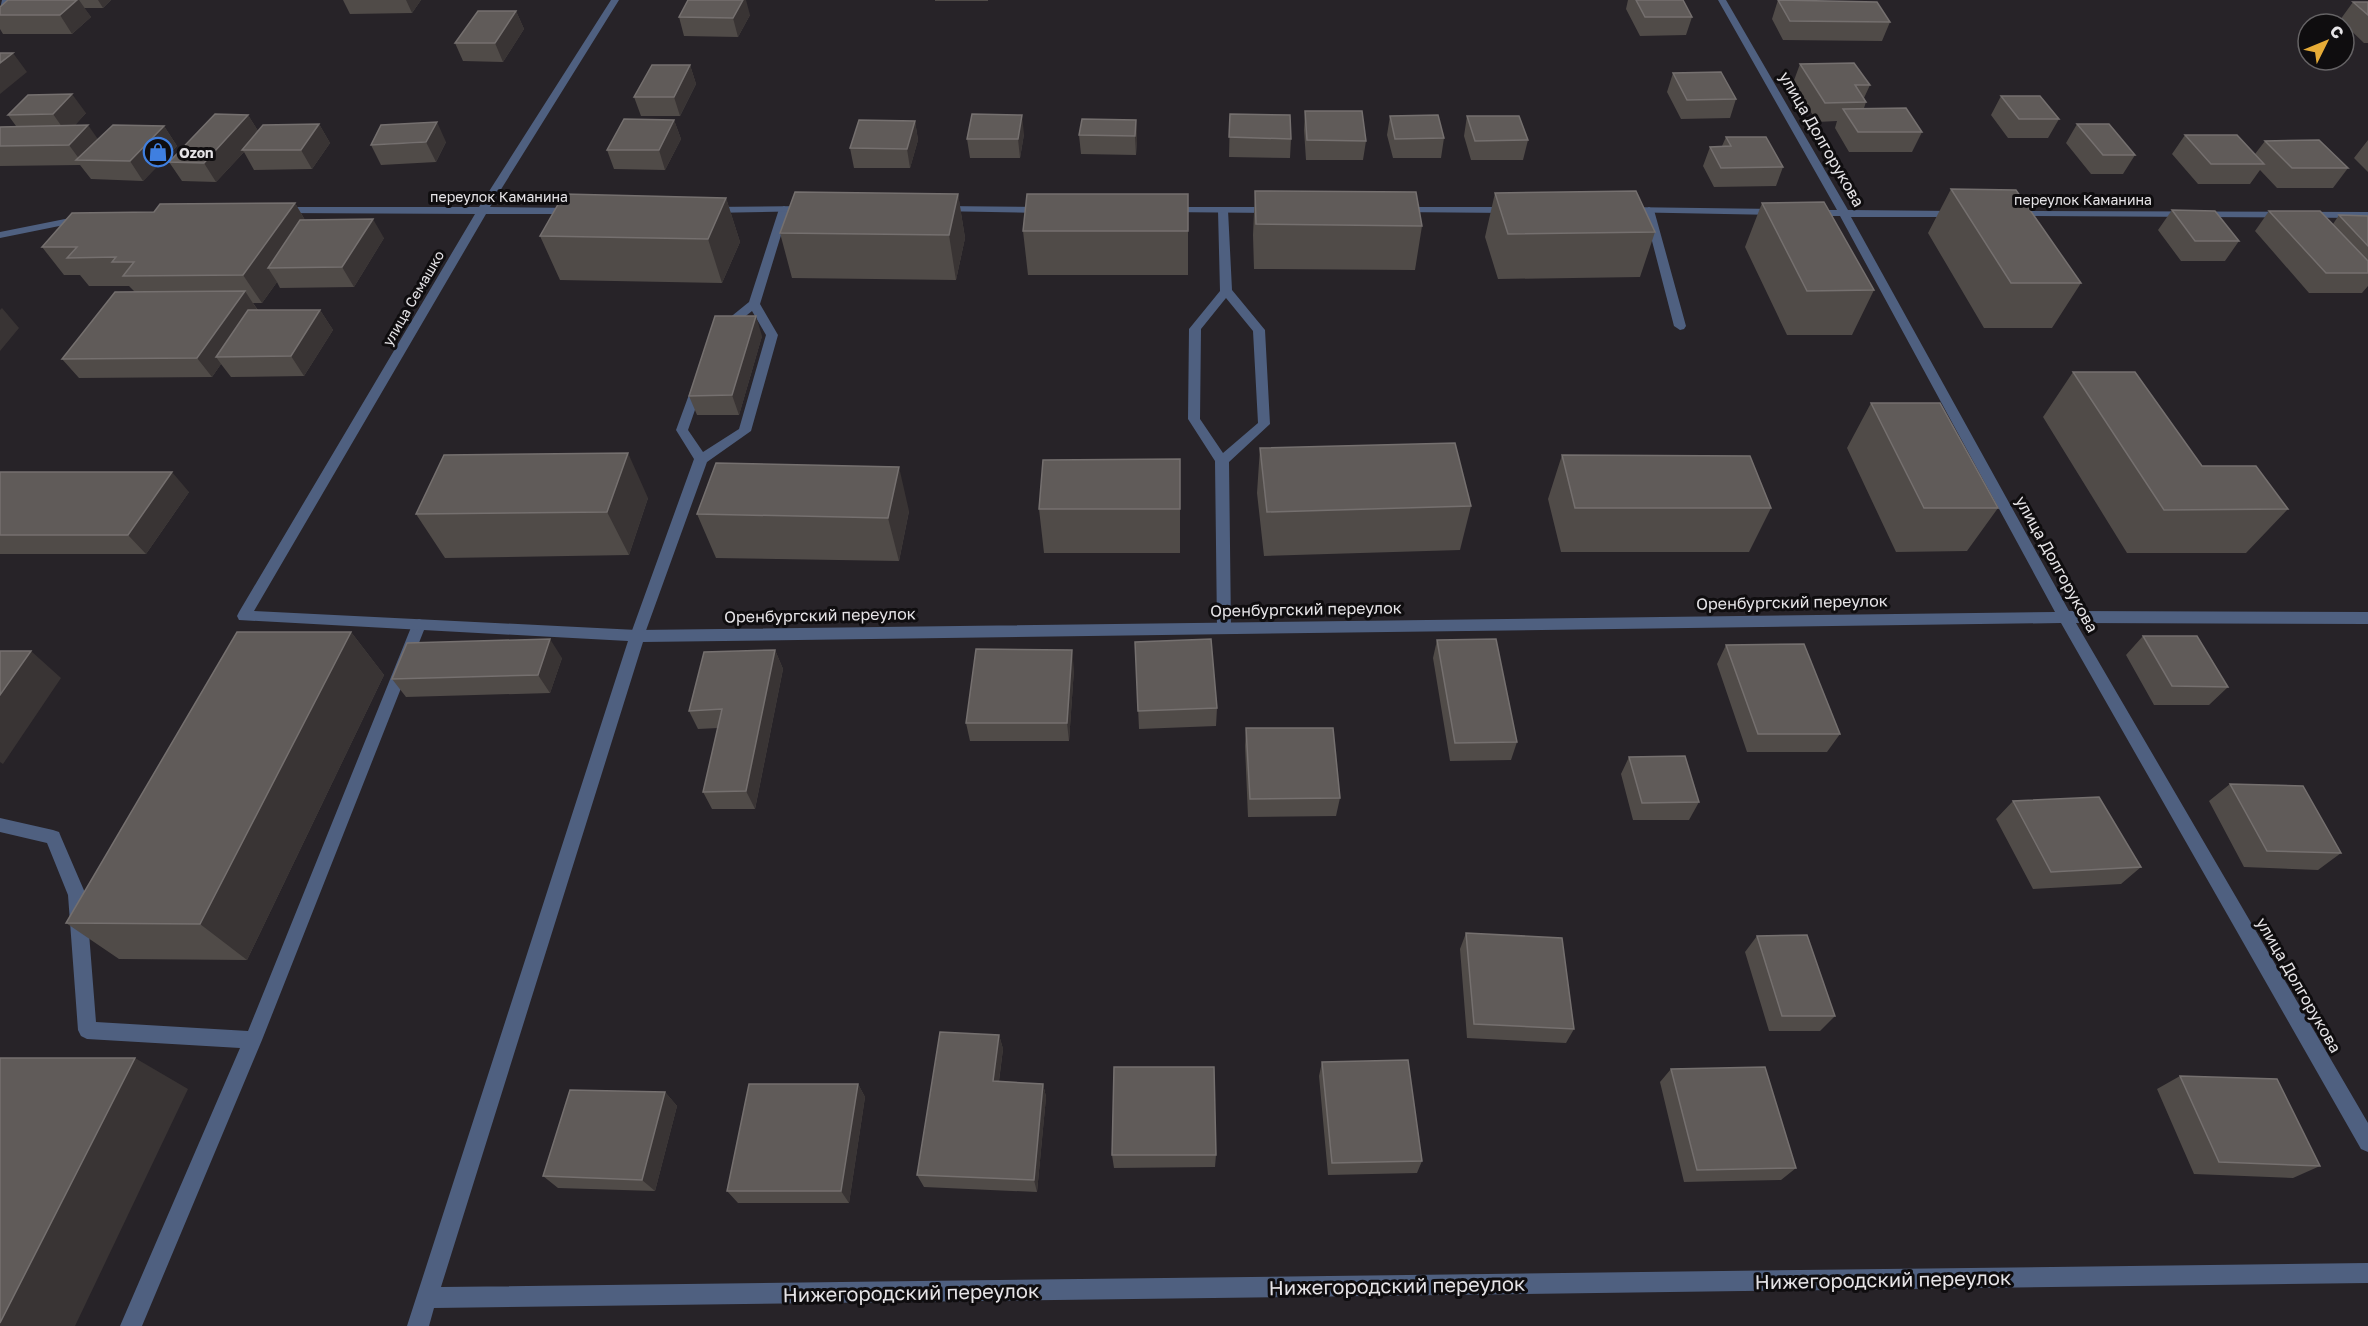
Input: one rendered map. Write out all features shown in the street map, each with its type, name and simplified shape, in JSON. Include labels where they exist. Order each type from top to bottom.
[{"type":"street","points":[[0,6],[7,0]]},
{"type":"street","name":"улица Семашко","points":[[244,616],[482,212],[615,0]]},
{"type":"street","name":"улица Долгорукова","points":[[1722,0],[1844,213],[2065,617],[2368,1142]]},
{"type":"street","points":[[714,335],[754,304],[784,209]]},
{"type":"street","points":[[703,210],[820,209]]},
{"type":"street","points":[[926,209],[1057,210]]},
{"type":"street","name":"переулок Каманина","points":[[269,210],[586,211]]},
{"type":"street","points":[[1152,210],[1282,210]]},
{"type":"street","points":[[1222,461],[1264,424],[1259,330],[1226,291],[1223,210]]},
{"type":"street","points":[[1389,210],[1519,210]]},
{"type":"street","points":[[1614,210],[1975,214]]},
{"type":"street","points":[[1649,210],[1680,326]]},
{"type":"street","name":"переулок Каманина","points":[[1999,214],[2368,215]]},
{"type":"street","points":[[0,235],[79,218],[102,216]]},
{"type":"street","points":[[1224,628],[1222,461],[1194,419],[1195,329],[1226,291]]},
{"type":"street","points":[[418,1326],[638,636],[701,459],[745,431],[772,335],[754,304]]},
{"type":"street","points":[[701,459],[682,430],[704,366]]},
{"type":"street","name":"Оренбургский переулок","points":[[244,616],[638,636],[2065,617],[2368,618]]},
{"type":"street","points":[[131,1326],[253,1040],[419,625]]},
{"type":"street","points":[[0,825],[53,837],[77,895],[87,1030],[253,1040]]},
{"type":"street","name":"Нижегородский переулок","points":[[426,1298],[2368,1273]]},
{"type":"building","points":[[8,0],[77,0],[60,15],[0,15],[0,7]]},
{"type":"building","points":[[688,0],[743,0],[733,18],[679,17]]},
{"type":"building","points":[[1636,0],[1683,0],[1692,17],[1645,17]]},
{"type":"building","points":[[1778,0],[1877,2],[1890,22],[1790,21]]},
{"type":"building","points":[[2353,2],[2368,2],[2368,15]]},
{"type":"building","points":[[478,11],[516,11],[495,43],[455,43]]},
{"type":"building","points":[[0,53],[13,53],[0,63]]},
{"type":"building","points":[[1854,63],[1870,85],[1855,85],[1866,102],[1825,103],[1800,64]]},
{"type":"building","points":[[652,65],[690,65],[674,97],[634,97]]},
{"type":"building","points":[[1721,72],[1736,99],[1687,100],[1673,73]]},
{"type":"building","points":[[72,94],[53,114],[8,115],[28,95]]},
{"type":"building","points":[[2001,96],[2040,96],[2059,119],[2019,119]]},
{"type":"building","points":[[1906,108],[1922,132],[1858,132],[1843,109]]},
{"type":"building","points":[[1305,111],[1362,111],[1366,141],[1307,140]]},
{"type":"building","points":[[215,114],[248,115],[204,163],[169,162]]},
{"type":"building","points":[[972,114],[1022,115],[1018,139],[967,139]]},
{"type":"building","points":[[1230,114],[1290,115],[1291,139],[1229,137]]},
{"type":"building","points":[[1438,115],[1444,138],[1395,139],[1390,116]]},
{"type":"building","points":[[1467,116],[1519,116],[1528,140],[1475,141]]},
{"type":"building","points":[[624,119],[674,120],[659,150],[607,150]]},
{"type":"building","points":[[1082,119],[1136,120],[1135,136],[1079,135]]},
{"type":"building","points":[[859,120],[915,121],[907,149],[850,148]]},
{"type":"building","points":[[437,122],[426,142],[371,145],[381,125]]},
{"type":"building","points":[[319,124],[301,150],[242,150],[263,125]]},
{"type":"building","points":[[2077,124],[2109,124],[2135,155],[2103,155]]},
{"type":"building","points":[[88,125],[69,145],[0,146],[0,127]]},
{"type":"building","points":[[113,125],[164,126],[130,161],[76,160]]},
{"type":"building","points":[[2185,135],[2237,135],[2264,164],[2211,164]]},
{"type":"building","points":[[1726,137],[1766,137],[1783,167],[1721,168],[1710,147],[1731,146]]},
{"type":"building","points":[[2319,140],[2348,168],[2292,168],[2265,141]]},
{"type":"building","points":[[1951,189],[2016,190],[2081,283],[2011,283]]},
{"type":"building","points":[[1255,191],[1416,192],[1422,226],[1256,224]]},
{"type":"building","points":[[1636,191],[1655,232],[1508,234],[1495,193]]},
{"type":"building","points":[[795,192],[958,194],[949,235],[780,233]]},
{"type":"building","points":[[564,194],[726,198],[708,239],[540,236]]},
{"type":"building","points":[[1027,194],[1188,194],[1188,231],[1023,231]]},
{"type":"building","points":[[1824,202],[1874,290],[1807,291],[1762,203]]},
{"type":"building","points":[[295,203],[243,275],[123,276],[134,262],[112,262],[116,257],[67,258],[77,247],[42,247],[72,213],[154,212],[160,204]]},
{"type":"building","points":[[2172,210],[2215,211],[2239,241],[2195,241]]},
{"type":"building","points":[[2269,211],[2320,211],[2368,261],[2368,273],[2326,273]]},
{"type":"building","points":[[2339,215],[2368,216],[2368,246]]},
{"type":"building","points":[[373,219],[342,267],[268,268],[300,220]]},
{"type":"building","points":[[245,291],[197,358],[62,359],[115,292]]},
{"type":"building","points":[[248,310],[320,310],[291,356],[216,357]]},
{"type":"building","points":[[715,316],[756,316],[732,395],[689,396]]},
{"type":"building","points":[[2073,372],[2135,372],[2202,466],[2256,466],[2288,509],[2164,510]]},
{"type":"building","points":[[1871,403],[1940,403],[1998,508],[1924,508]]},
{"type":"building","points":[[1455,443],[1471,506],[1267,512],[1260,448]]},
{"type":"building","points":[[628,453],[607,512],[416,514],[444,455]]},
{"type":"building","points":[[1562,455],[1750,456],[1771,508],[1575,508]]},
{"type":"building","points":[[1180,459],[1180,509],[1039,509],[1043,460]]},
{"type":"building","points":[[716,463],[899,467],[888,518],[697,514]]},
{"type":"building","points":[[0,472],[172,472],[128,535],[0,535]]},
{"type":"building","points":[[237,632],[351,632],[200,924],[66,923]]},
{"type":"building","points":[[2143,636],[2197,636],[2228,687],[2172,686]]},
{"type":"building","points":[[550,639],[538,675],[392,679],[407,643]]},
{"type":"building","points":[[1211,639],[1217,708],[1138,711],[1135,642]]},
{"type":"building","points":[[1496,639],[1517,742],[1455,743],[1437,640]]},
{"type":"building","points":[[1804,644],[1840,734],[1758,734],[1726,645]]},
{"type":"building","points":[[976,649],[1072,650],[1067,723],[966,723]]},
{"type":"building","points":[[775,650],[746,791],[703,792],[722,709],[689,711],[704,652]]},
{"type":"building","points":[[0,651],[31,651],[0,695]]},
{"type":"building","points":[[1246,728],[1333,728],[1340,798],[1250,799]]},
{"type":"building","points":[[1685,756],[1699,802],[1642,803],[1629,757]]},
{"type":"building","points":[[2230,784],[2303,786],[2341,853],[2267,851]]},
{"type":"building","points":[[2099,797],[2141,867],[2051,872],[2013,801]]},
{"type":"building","points":[[1466,933],[1562,938],[1574,1029],[1474,1024]]},
{"type":"building","points":[[1807,935],[1835,1016],[1782,1016],[1757,936]]},
{"type":"building","points":[[940,1032],[999,1035],[993,1081],[1043,1084],[1034,1180],[917,1175]]},
{"type":"building","points":[[0,1058],[135,1058],[0,1323]]},
{"type":"building","points":[[1408,1060],[1422,1161],[1332,1163],[1322,1062]]},
{"type":"building","points":[[1114,1067],[1214,1067],[1216,1155],[1112,1155]]},
{"type":"building","points":[[1765,1067],[1796,1168],[1697,1170],[1671,1069]]},
{"type":"building","points":[[2180,1076],[2277,1079],[2320,1166],[2219,1162]]},
{"type":"building","points":[[749,1084],[858,1084],[841,1191],[727,1191]]},
{"type":"building","points":[[570,1090],[665,1092],[642,1180],[543,1176]]},
{"type":"place","name":"Ozon","points":[[158,152]]}]
